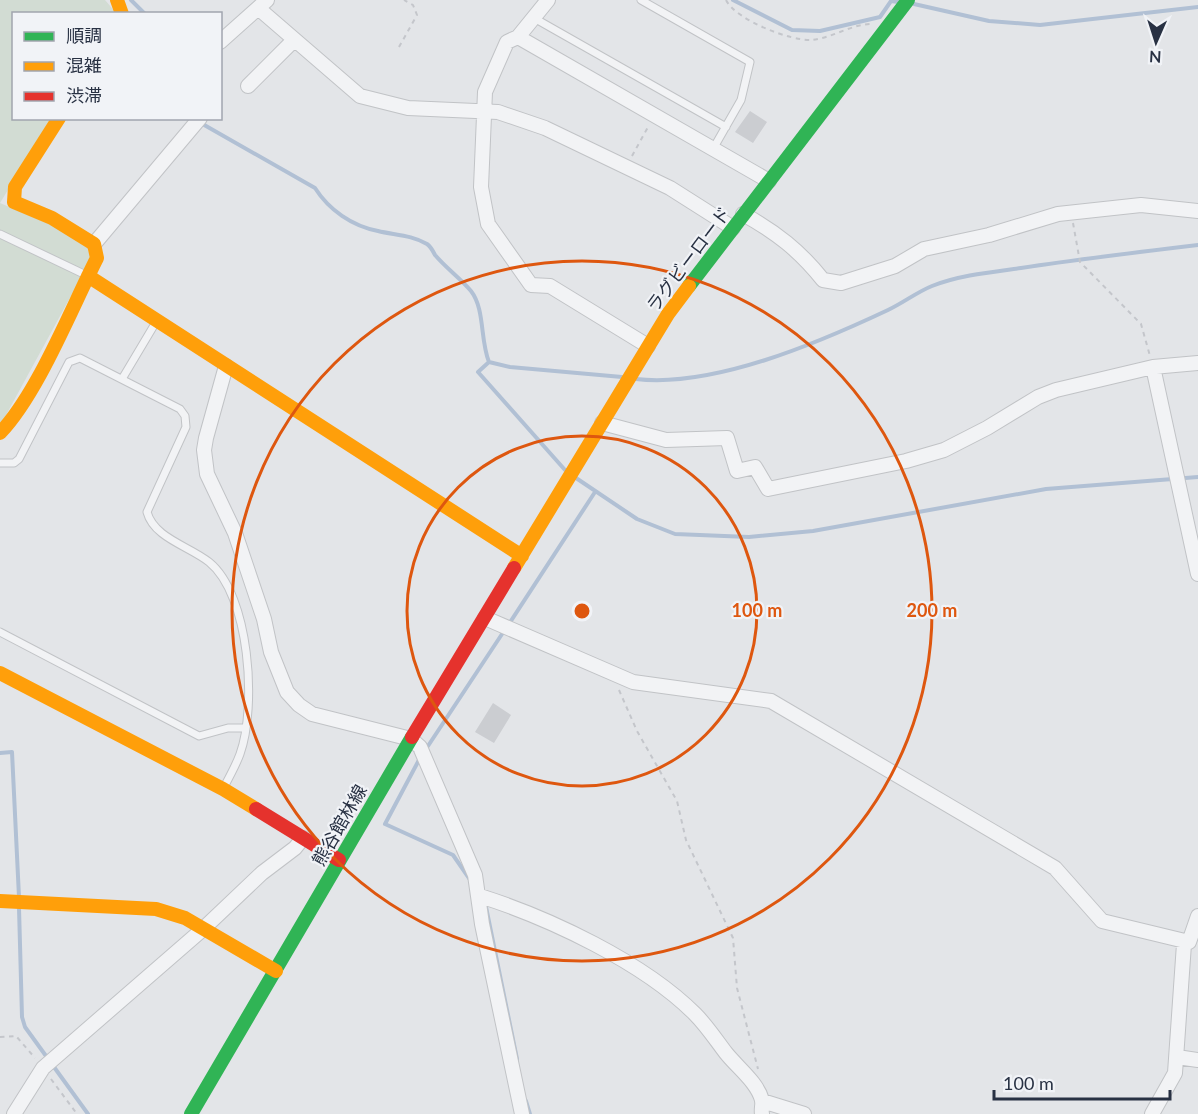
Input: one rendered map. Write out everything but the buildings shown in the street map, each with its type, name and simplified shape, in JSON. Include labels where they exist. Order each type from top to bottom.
[{"type":"street","points":[[548,0],[518,37],[507,42],[485,92],[481,187],[488,224],[531,285],[550,286],[648,346]]},
{"type":"street","points":[[222,40],[262,4],[294,40],[360,96],[408,108],[484,110],[545,128],[670,188],[733,228]]},
{"type":"street","name":"ラグビーロード","points":[[522,556],[648,346],[694,277],[904,5]]},
{"type":"street","points":[[518,37],[769,181]]},
{"type":"street","points":[[248,86],[294,40]]},
{"type":"street","points":[[0,433],[13,418],[27,394],[97,258],[94,244],[52,218],[14,202],[15,187],[58,120]]},
{"type":"street","points":[[94,244],[198,120]]},
{"type":"street","points":[[743,214],[772,230],[801,253],[823,280],[842,283],[895,266],[924,249],[989,235],[1071,212],[1141,205],[1198,211]]},
{"type":"street","points":[[88,276],[522,556]]},
{"type":"street","points":[[602,423],[666,440],[727,438],[737,471],[755,467],[768,489],[944,450],[987,428],[1038,397],[1153,367],[1198,363]]},
{"type":"street","points":[[226,366],[206,438],[205,463],[211,485],[235,533],[264,619],[271,652],[287,692],[299,705],[312,714],[411,739],[420,747],[464,844],[480,896],[482,924],[522,1114]]},
{"type":"street","points":[[1153,367],[1198,574]]},
{"type":"street","name":"熊谷館林線","points":[[191,1114],[339,860],[522,556]]},
{"type":"street","points":[[485,618],[633,682],[771,701],[1055,868],[1102,921],[1189,942]]},
{"type":"street","points":[[0,673],[223,789],[339,860]]},
{"type":"street","points":[[14,1114],[43,1068],[203,929],[262,873],[295,848],[303,838]]},
{"type":"street","points":[[480,896],[525,910],[638,970],[700,1018],[733,1061],[744,1071],[762,1107],[804,1114]]},
{"type":"street","points":[[0,901],[156,909],[184,918],[276,971]]},
{"type":"street","points":[[1152,1114],[1175,1073],[1184,944],[1189,942],[1198,916]]},
{"type":"street","points":[[1177,1057],[1198,1060]]},
{"type":"lane","points":[[641,0],[750,62],[741,100],[713,149]]},
{"type":"lane","points":[[534,18],[726,127]]},
{"type":"lane","points":[[0,234],[88,276]]},
{"type":"lane","points":[[122,379],[157,321]]},
{"type":"lane","points":[[0,463],[14,463],[19,459],[69,362],[80,358],[180,409],[185,416],[186,427],[147,512],[155,530],[210,562],[221,573],[244,630],[249,678],[245,728],[241,753],[223,789]]},
{"type":"lane","points":[[0,632],[199,736],[228,728],[245,728]]},
{"type":"path","points":[[399,47],[417,15],[413,4],[404,0]]},
{"type":"path","points":[[726,0],[729,6],[754,23],[810,40],[839,34],[867,24],[887,27]]},
{"type":"path","points":[[627,167],[654,116]]},
{"type":"path","points":[[1071,212],[1080,262],[1141,324],[1153,367]]},
{"type":"path","points":[[612,672],[637,731],[677,801],[686,840],[733,938],[737,988],[758,1072]]},
{"type":"shaded area","points":[[0,0],[105,0],[115,12],[12,12],[12,120],[50,120],[0,203]]},
{"type":"shaded area","points":[[0,203],[56,227],[91,249],[90,261],[0,426]]},
{"type":"waterway","points":[[131,0],[143,12]]},
{"type":"waterway","points":[[733,0],[792,30],[820,31],[880,17],[891,1],[898,2]]},
{"type":"waterway","points":[[914,4],[989,21],[1040,25],[1198,7]]},
{"type":"waterway","points":[[199,122],[315,188],[334,210],[350,221],[368,229],[415,239],[428,245],[435,255],[467,286],[475,298],[489,362]]},
{"type":"waterway","points":[[636,379],[666,380],[698,377],[765,360],[830,336],[888,310],[926,288],[954,279],[1198,245]]},
{"type":"waterway","points":[[489,362],[478,372],[565,470]]},
{"type":"waterway","points":[[489,362],[510,367],[622,377]]},
{"type":"waterway","points":[[576,478],[637,519],[675,534],[749,537],[813,531],[1046,489],[1198,477]]},
{"type":"waterway","points":[[509,624],[595,492]]},
{"type":"waterway","points":[[426,749],[504,631]]},
{"type":"waterway","points":[[0,753],[12,752],[19,897]]},
{"type":"waterway","points":[[420,758],[385,824],[453,855],[471,881]]},
{"type":"waterway","points":[[485,902],[517,1059]]},
{"type":"waterway","points":[[19,908],[22,1017],[25,1027],[88,1114]]},
{"type":"waterway","points":[[526,1101],[530,1114]]},
{"type":"traffic: fast","points":[[689,286],[908,0]]},
{"type":"traffic: fast","points":[[191,1114],[412,737]]},
{"type":"traffic: slow","points":[[117,0],[121,12]]},
{"type":"traffic: slow","points":[[0,433],[28,396],[41,373],[97,258],[94,244],[52,218],[14,202],[15,187],[58,120]]},
{"type":"traffic: slow","points":[[88,276],[522,556]]},
{"type":"traffic: slow","points":[[514,568],[668,314],[689,286]]},
{"type":"traffic: slow","points":[[0,673],[223,789],[256,809]]},
{"type":"traffic: slow","points":[[0,901],[156,909],[185,918],[276,971]]},
{"type":"traffic: jam","points":[[412,737],[514,568]]},
{"type":"traffic: jam","points":[[256,809],[339,860]]}]
